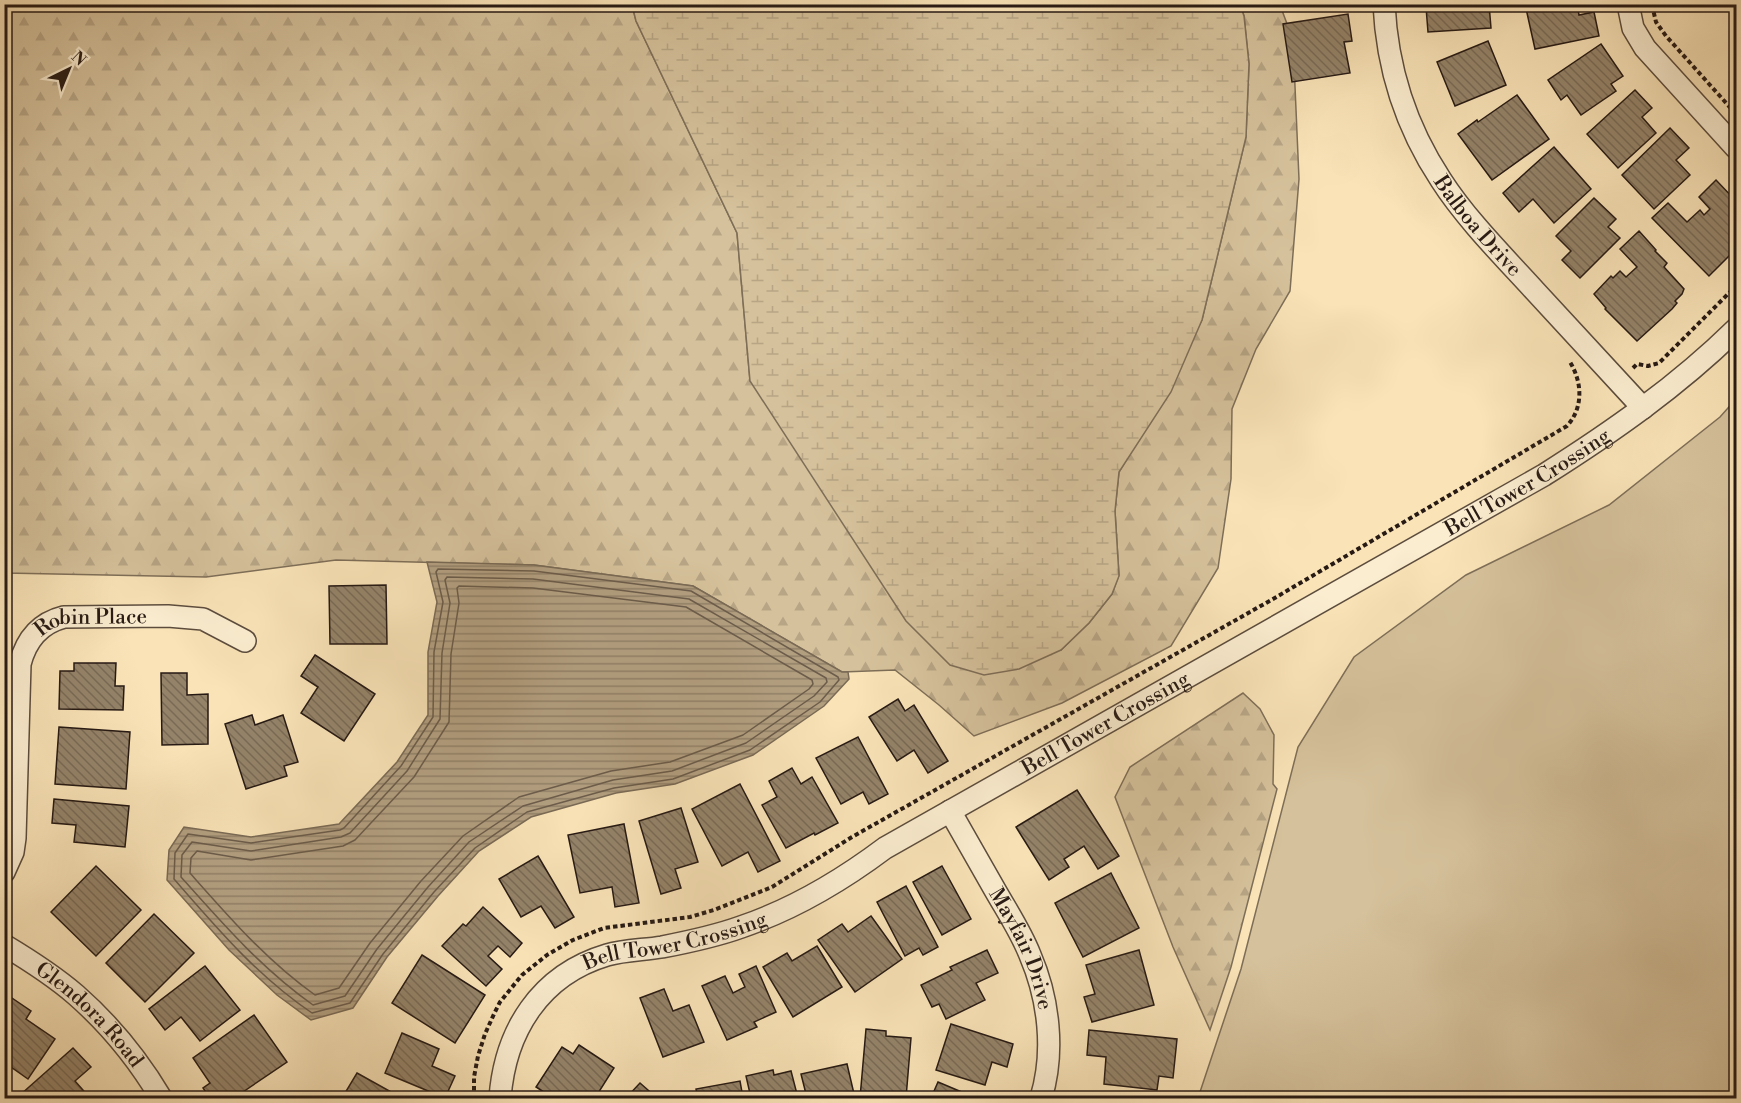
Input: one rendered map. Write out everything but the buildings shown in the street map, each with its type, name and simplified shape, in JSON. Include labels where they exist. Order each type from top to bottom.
[{"type":"street","name":"Balboa Drive","points":[[1384,4],[1390,59],[1400,93],[1416,135],[1442,181],[1512,266],[1643,408]]},
{"type":"street","points":[[1628,4],[1633,28],[1645,48],[1737,148]]},
{"type":"street","name":"Bell Tower Crossing","points":[[500,1098],[502,1076],[509,1049],[520,1024],[535,1002],[563,975],[585,963],[610,954],[662,947],[716,935],[768,917],[817,893],[885,848],[1544,475],[1643,408],[1676,383],[1737,329]]},
{"type":"street","name":"Robin Place","points":[[4,872],[13,852],[15,838],[20,664],[28,642],[44,625],[54,619],[64,617],[168,616],[203,619],[245,641]]},
{"type":"street","name":"Mayfair Drive","points":[[950,811],[1019,932],[1038,976],[1047,1023],[1048,1047],[1047,1071],[1041,1098]]},
{"type":"street","name":"Glendora Road","points":[[4,945],[53,977],[84,1003],[140,1066],[161,1098]]},
{"type":"path","points":[[1652,4],[1656,22],[1666,36],[1735,110]]},
{"type":"path","points":[[1618,381],[1637,364],[1648,366],[1659,363],[1737,286]]},
{"type":"path","points":[[474,1098],[474,1077],[478,1056],[485,1034],[500,1002],[522,975],[547,954],[573,940],[604,928],[690,917],[772,887],[852,837],[1273,599],[1567,426],[1574,417],[1580,390],[1577,373],[1569,359]]},
{"type":"green space","points":[[5,5],[632,5],[636,21],[737,233],[750,381],[1061,650],[1089,623],[1112,594],[1119,575],[1115,511],[1119,472],[1141,436],[1202,320],[1246,137],[1249,64],[1244,16],[1240,5],[1280,5],[1293,40],[1299,179],[1290,291],[1256,349],[1232,409],[1231,479],[1218,568],[1171,646],[1062,703],[974,736],[895,670],[842,672],[693,586],[534,565],[336,560],[206,577],[5,573]]},
{"type":"green space","points":[[632,5],[1240,5],[1244,16],[1249,64],[1246,137],[1202,320],[1171,392],[1119,472],[1115,511],[1119,576],[1112,594],[1089,623],[1061,650],[1019,669],[984,675],[950,665],[906,621],[750,381],[737,233],[636,21]]},
{"type":"green space","points":[[1736,399],[1736,1098],[1198,1098],[1241,969],[1298,747],[1354,657],[1466,575],[1609,505],[1720,417]]},
{"type":"green space","points":[[1243,693],[1260,709],[1274,735],[1273,784],[1277,789],[1231,967],[1210,1030],[1173,947],[1115,797],[1130,767]]},
{"type":"water","points":[[427,562],[534,565],[693,586],[842,672],[848,672],[849,679],[824,706],[753,755],[675,784],[616,793],[531,817],[479,851],[387,957],[353,1008],[311,1020],[277,995],[229,950],[167,880],[169,850],[184,827],[251,837],[339,824],[397,762],[428,715],[428,652],[437,602]]}]
